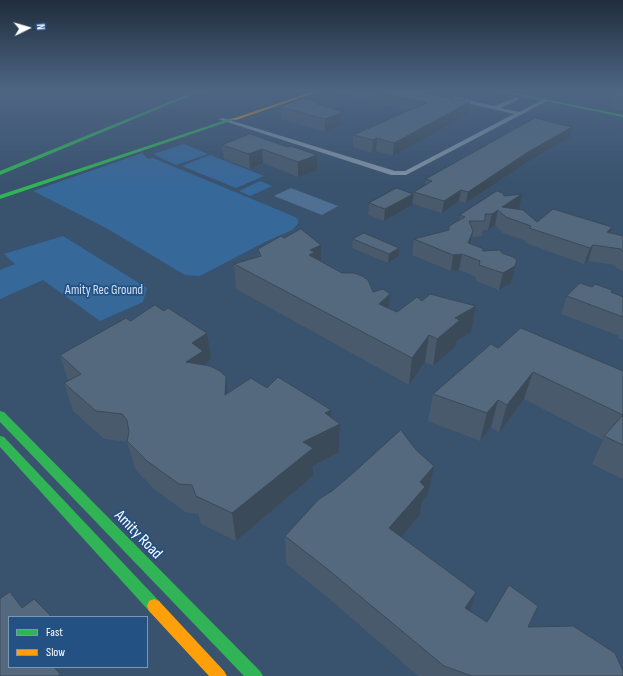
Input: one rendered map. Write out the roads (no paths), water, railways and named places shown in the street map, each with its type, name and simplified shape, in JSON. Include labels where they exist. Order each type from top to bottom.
[{"type":"street","points":[[0,166],[109,123]]},
{"type":"street","points":[[0,173],[122,123]]},
{"type":"street","points":[[0,194],[216,123]]},
{"type":"street","points":[[0,197],[217,123]]},
{"type":"street","points":[[232,123],[400,173],[411,172],[504,123]]},
{"type":"street","name":"Amity Road","points":[[0,415],[256,676]]},
{"type":"street","points":[[0,440],[6,456],[219,676]]},
{"type":"street","points":[[6,456],[27,442]]},
{"type":"park label","name":"Amity Rec Ground","points":[[104,291]]}]
